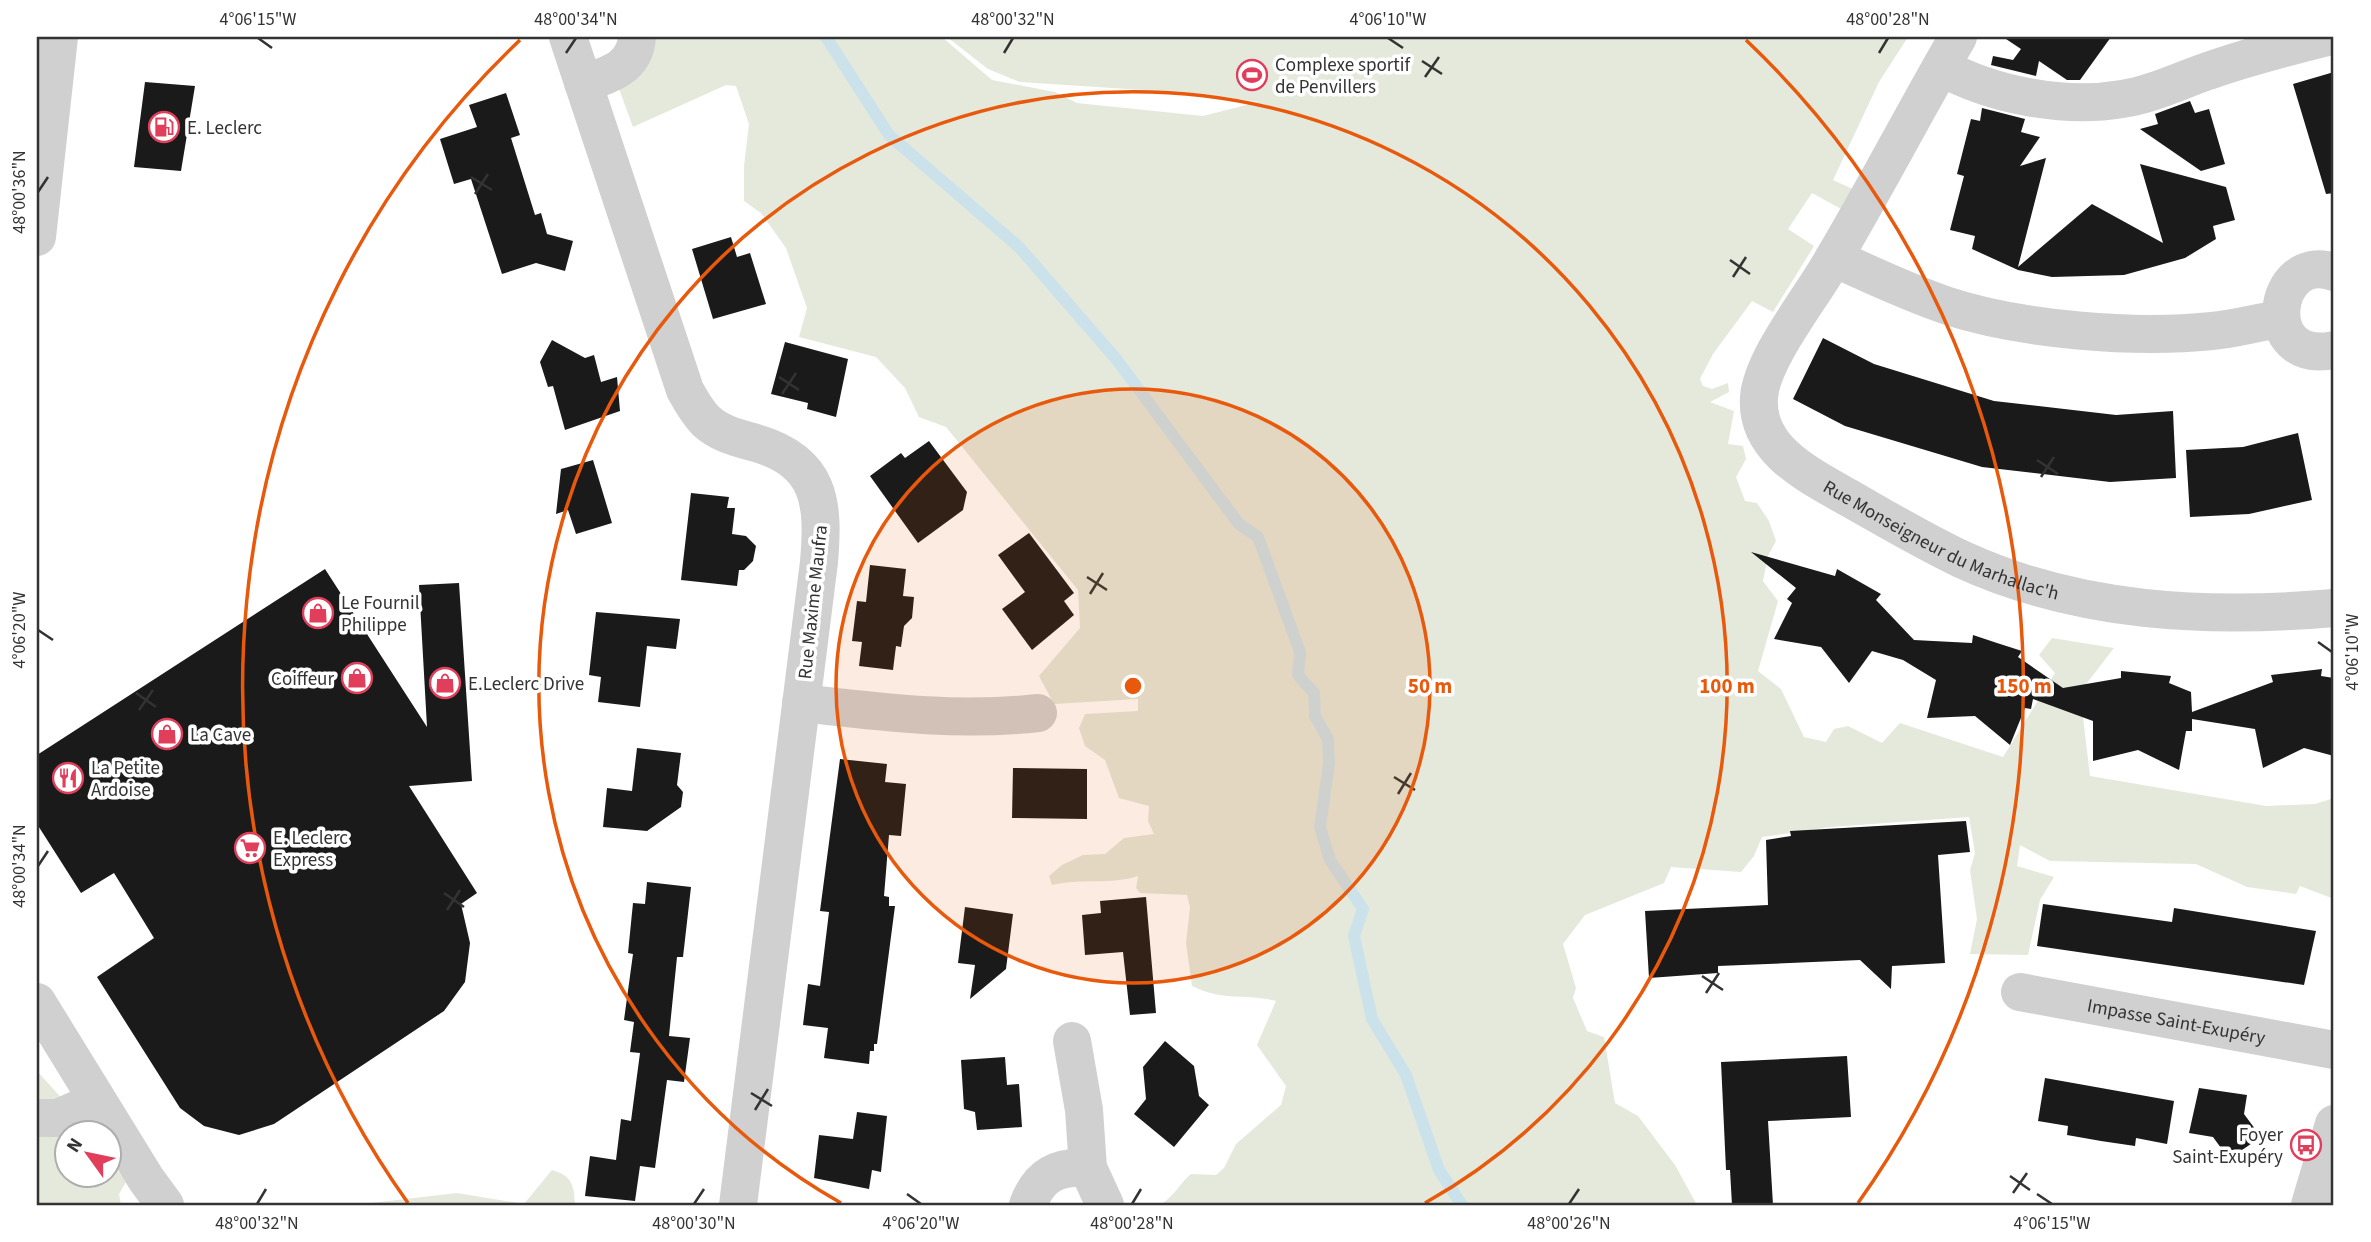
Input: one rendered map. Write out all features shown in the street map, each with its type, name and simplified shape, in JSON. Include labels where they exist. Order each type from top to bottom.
[{"type":"street","points":[[37,61],[40,37]]},
{"type":"street","points":[[37,237],[59,37]]},
{"type":"street","name":"Rue Maxime Maufra","points":[[568,37],[685,390],[705,420],[733,437],[785,454],[803,469],[821,507],[822,528],[738,1205]]},
{"type":"street","points":[[583,83],[611,75],[624,66],[633,55],[637,37]]},
{"type":"street","name":"Rue Monseigneur du Marhallac'h","points":[[2327,37],[2245,58],[2124,99],[2098,102],[2068,102],[2029,96],[1972,82],[1949,52],[1834,258],[1766,368],[1759,395],[1759,421],[1769,440],[1816,479],[1962,559],[2015,580],[2083,599],[2177,611],[2234,613],[2334,608]]},
{"type":"street","points":[[1834,258],[1948,306],[2010,321],[2080,329],[2154,332],[2213,331],[2281,319]]},
{"type":"street","points":[[2334,272],[2315,270],[2292,282],[2284,293],[2281,319],[2291,340],[2301,347],[2312,352],[2334,351]]},
{"type":"street","points":[[801,703],[947,719],[984,719],[1038,713]]},
{"type":"street","name":"Impasse Saint-Exupéry","points":[[2020,992],[2334,1050]]},
{"type":"street","points":[[37,1002],[161,1202]]},
{"type":"street","points":[[1072,1041],[1084,1110],[1088,1168],[1104,1205]]},
{"type":"street","points":[[37,1118],[58,1118],[96,1101]]},
{"type":"street","points":[[2310,1205],[2334,1124]]},
{"type":"street","points":[[1028,1205],[1036,1187],[1049,1174],[1059,1169],[1088,1168]]},
{"type":"shaded area","points":[[653,37],[942,37],[992,80],[1055,92],[1077,103],[1203,116],[1258,102],[1204,94],[1020,82],[988,69],[947,37],[1908,37],[1879,82],[1833,180],[1855,190],[1843,210],[1812,193],[1788,229],[1814,246],[1773,312],[1752,301],[1713,354],[1700,379],[1703,386],[1712,389],[1728,383],[1729,392],[1710,402],[1734,411],[1728,444],[1743,446],[1746,459],[1736,477],[1745,501],[1757,503],[1769,521],[1776,541],[1768,556],[1763,581],[1778,601],[1758,671],[1781,689],[1804,737],[1826,742],[1834,729],[1848,726],[1882,743],[1900,723],[2003,757],[2055,673],[2039,655],[2052,638],[2114,648],[2080,692],[2090,776],[2266,806],[2315,804],[2334,798],[2334,899],[2300,886],[2296,894],[2247,887],[2196,864],[2050,861],[2020,845],[2017,866],[2054,877],[2040,900],[2028,955],[1970,954],[1977,919],[1970,870],[1975,853],[1969,817],[1831,827],[1762,837],[1754,856],[1741,872],[1671,867],[1664,883],[1585,915],[1563,944],[1576,988],[1573,998],[1587,1031],[1604,1037],[1615,1103],[1638,1116],[1675,1165],[1697,1205],[1158,1205],[1167,1200],[1191,1174],[1216,1175],[1224,1168],[1236,1144],[1281,1105],[1286,1086],[1257,1045],[1276,1001],[1224,996],[1192,986],[1186,943],[1190,907],[1187,895],[1140,893],[1136,888],[1138,876],[1052,885],[1049,876],[1062,865],[1083,855],[1105,854],[1124,838],[1154,834],[1148,821],[1149,806],[1119,798],[1105,760],[1085,746],[1079,728],[1085,714],[1138,711],[1138,699],[1054,704],[1039,676],[1080,628],[1078,590],[946,427],[919,417],[905,388],[876,357],[799,337],[807,308],[786,248],[761,213],[744,201],[744,166],[749,124],[736,86],[726,85],[633,127],[618,86]]},
{"type":"shaded area","points":[[37,1071],[66,1103],[61,1120],[52,1120],[52,1190],[121,1190],[119,1194],[121,1205],[37,1205]]},
{"type":"shaded area","points":[[552,1170],[564,1175],[571,1183],[575,1205],[354,1205],[457,1193],[524,1204]]},
{"type":"building","points":[[2003,37],[2111,37],[2080,80],[2067,80],[2039,61],[2036,76],[1991,65],[1993,56],[2013,60],[2021,49]]},
{"type":"building","points":[[2334,72],[2334,193],[2326,194],[2293,84]]},
{"type":"building","name":"E. Leclerc","points":[[145,82],[195,86],[181,171],[134,167]]},
{"type":"building","points":[[506,93],[520,135],[511,138],[535,215],[541,213],[547,234],[573,241],[565,271],[536,263],[502,274],[471,179],[454,184],[440,139],[477,127],[469,105]]},
{"type":"building","points":[[2190,101],[2195,113],[2209,109],[2225,164],[2201,171],[2140,129],[2158,124],[2155,114]]},
{"type":"building","points":[[1982,108],[2025,119],[2021,132],[2040,137],[2020,166],[2046,158],[2018,267],[2092,204],[2163,243],[2140,164],[2226,187],[2235,220],[2213,226],[2216,239],[2185,258],[2124,275],[2052,277],[2018,270],[1972,249],[1975,236],[1950,230],[1964,176],[1957,174],[1971,119],[1980,121]]},
{"type":"building","points":[[731,237],[737,257],[750,253],[766,304],[713,319],[692,249]]},
{"type":"building","points":[[1823,338],[1874,364],[1994,401],[2116,415],[2173,411],[2176,478],[2110,482],[1982,467],[1845,426],[1793,399]]},
{"type":"building","points":[[552,340],[585,358],[594,355],[601,382],[617,377],[620,411],[565,430],[553,386],[548,387],[540,362]]},
{"type":"building","points":[[785,342],[848,359],[836,417],[807,409],[808,403],[771,394]]},
{"type":"building","points":[[2298,433],[2312,500],[2249,514],[2190,517],[2186,450],[2243,447]]},
{"type":"building","points":[[929,441],[967,492],[963,510],[918,543],[870,476],[901,453],[905,458]]},
{"type":"building","points":[[593,460],[612,523],[576,534],[568,510],[556,514],[561,469]]},
{"type":"building","points":[[691,493],[729,497],[727,508],[735,508],[732,534],[746,536],[756,546],[753,561],[744,570],[739,570],[737,586],[681,580]]},
{"type":"building","points":[[1029,533],[1074,593],[1064,601],[1074,615],[1032,650],[1002,609],[1025,592],[998,555]]},
{"type":"building","points":[[1751,552],[1835,576],[1837,569],[1881,594],[1876,600],[1914,640],[1972,643],[1973,635],[2022,651],[2018,657],[2063,688],[2121,678],[2121,671],[2171,676],[2169,683],[2191,692],[2192,712],[2273,682],[2271,675],[2322,669],[2321,676],[2334,678],[2334,756],[2304,748],[2263,768],[2255,729],[2192,719],[2192,731],[2186,731],[2179,770],[2138,750],[2093,761],[2093,721],[2033,699],[2031,709],[2025,708],[2010,745],[1975,716],[1927,718],[1936,680],[1903,660],[1872,651],[1849,683],[1821,647],[1774,639],[1792,603],[1787,599],[1796,588]]},
{"type":"building","points":[[870,565],[906,569],[903,596],[914,597],[912,618],[904,626],[901,647],[896,646],[893,670],[859,666],[862,642],[852,641],[857,601],[866,602]]},
{"type":"building","name":"E. Leclerc Express","points":[[325,569],[427,727],[419,585],[459,583],[472,781],[409,786],[477,893],[461,904],[470,943],[465,982],[444,1011],[274,1124],[239,1135],[204,1126],[180,1108],[97,977],[154,938],[114,873],[81,893],[37,824],[37,755]]},
{"type":"building","points":[[596,612],[680,619],[676,649],[647,646],[640,707],[598,702],[601,677],[589,675]]},
{"type":"building","points":[[637,748],[681,753],[677,785],[683,792],[681,807],[647,831],[603,827],[607,788],[632,791]]},
{"type":"building","points":[[840,759],[887,764],[885,782],[906,784],[901,836],[889,835],[884,896],[889,897],[889,906],[895,906],[877,1044],[874,1044],[874,1051],[870,1051],[869,1064],[824,1058],[828,1028],[803,1025],[808,984],[820,986],[829,912],[820,911]]},
{"type":"building","points":[[1013,768],[1087,769],[1087,819],[1012,818]]},
{"type":"building","points":[[1966,821],[1970,852],[1938,855],[1945,963],[1892,966],[1891,989],[1860,960],[1718,966],[1718,973],[1649,978],[1645,911],[1768,905],[1766,840],[1791,836],[1790,831]]},
{"type":"building","points":[[647,882],[691,887],[683,957],[677,957],[669,1036],[690,1038],[684,1082],[667,1080],[655,1168],[640,1166],[635,1201],[585,1196],[590,1156],[616,1160],[621,1119],[631,1121],[640,1053],[630,1052],[634,1022],[624,1020],[633,954],[628,953],[633,903],[645,904]]},
{"type":"building","points":[[1146,897],[1156,1013],[1130,1015],[1123,952],[1085,955],[1082,915],[1101,913],[1100,901]]},
{"type":"building","points":[[2043,904],[2172,922],[2174,908],[2316,931],[2304,985],[2037,946]]},
{"type":"building","points":[[965,907],[1013,914],[1006,969],[970,999],[975,965],[958,963]]},
{"type":"building","points":[[1165,1041],[1194,1066],[1199,1096],[1209,1105],[1174,1147],[1134,1114],[1146,1099],[1143,1067]]},
{"type":"building","points":[[1847,1056],[1851,1117],[1768,1121],[1773,1205],[1732,1205],[1730,1170],[1726,1170],[1721,1062]]},
{"type":"building","points":[[1005,1057],[1007,1085],[1019,1084],[1022,1127],[977,1130],[975,1112],[964,1109],[961,1060]]},
{"type":"building","points":[[2045,1078],[2174,1101],[2167,1144],[2136,1138],[2135,1146],[2067,1135],[2068,1126],[2038,1121]]},
{"type":"building","points":[[2199,1088],[2247,1095],[2244,1114],[2261,1137],[2229,1159],[2213,1137],[2189,1133]]},
{"type":"building","points":[[857,1112],[887,1116],[881,1172],[872,1170],[869,1189],[814,1178],[819,1135],[853,1139]]},
{"type":"waterway","points":[[826,37],[889,135],[1019,247],[1117,360],[1239,524],[1258,537],[1300,652],[1298,675],[1314,693],[1315,716],[1328,739],[1329,763],[1320,827],[1330,860],[1363,909],[1354,936],[1372,1019],[1406,1075],[1439,1170],[1462,1205]]},
{"type":"place","name":"Complexe sportif de Penvillers","points":[[1252,75]]},
{"type":"place","name":"E. Leclerc","points":[[164,127]]},
{"type":"place","name":"Le Fournil Philippe","points":[[318,613]]},
{"type":"place","name":"Coiffeur","points":[[357,678]]},
{"type":"place","name":"E.Leclerc Drive","points":[[445,683]]},
{"type":"place","name":"La Cave","points":[[167,734]]},
{"type":"place","name":"La Petite Ardoise","points":[[68,778]]},
{"type":"place","name":"E. Leclerc Express","points":[[250,848]]},
{"type":"place","name":"Foyer Saint-Exupéry","points":[[2306,1145]]}]
